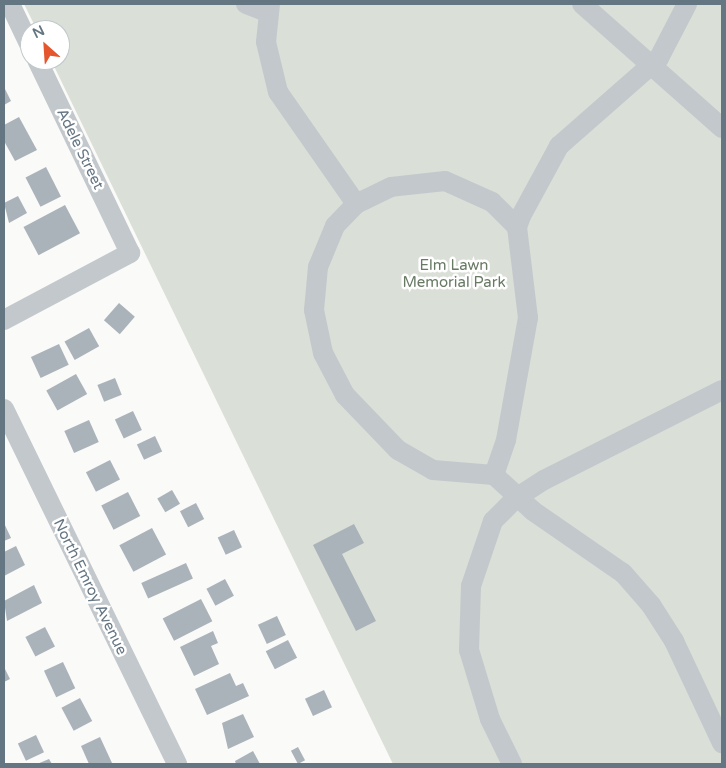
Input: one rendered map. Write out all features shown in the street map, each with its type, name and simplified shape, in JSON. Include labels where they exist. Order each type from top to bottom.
[{"type":"street","points":[[10,4],[20,25]]},
{"type":"street","points":[[246,4],[268,8],[268,58],[278,92],[356,204]]},
{"type":"street","points":[[582,4],[649,67],[722,128]]},
{"type":"street","points":[[494,476],[506,440],[528,318],[516,227],[559,146],[667,49],[687,4]]},
{"type":"street","name":"Adele Street","points":[[4,320],[130,253],[42,70]]},
{"type":"street","points":[[516,227],[492,202],[445,181],[391,187],[356,204],[325,245],[314,287],[318,330],[331,373],[362,415],[416,462],[451,474],[494,476],[516,498],[602,555],[638,589],[674,641],[722,743]]},
{"type":"street","points":[[512,764],[474,673],[468,609],[485,538],[502,509],[516,498],[722,390]]},
{"type":"street","name":"North Emroy Avenue","points":[[4,409],[177,764]]},
{"type":"green space","name":"Elm Lawn Memorial Park","points":[[24,4],[722,4],[722,764],[393,764],[56,70],[70,70],[70,20],[32,20]]},
{"type":"building","points":[[4,87],[11,101],[4,105]]},
{"type":"building","points":[[19,117],[37,150],[15,161],[4,141],[4,125]]},
{"type":"building","points":[[46,167],[61,196],[40,207],[26,177]]},
{"type":"building","points":[[18,196],[27,213],[9,223],[4,203]]},
{"type":"building","points":[[65,205],[80,233],[39,255],[24,227]]},
{"type":"building","points":[[119,303],[135,317],[120,334],[104,320]]},
{"type":"building","points":[[89,328],[99,346],[75,360],[65,342]]},
{"type":"building","points":[[59,344],[69,365],[41,378],[31,357]]},
{"type":"building","points":[[76,374],[87,394],[57,411],[46,390]]},
{"type":"building","points":[[115,378],[122,395],[104,402],[97,385]]},
{"type":"building","points":[[133,411],[142,430],[124,438],[115,419]]},
{"type":"building","points":[[89,420],[99,442],[74,453],[64,431]]},
{"type":"building","points":[[155,436],[162,451],[144,460],[137,444]]},
{"type":"building","points":[[110,460],[120,480],[96,492],[86,472]]},
{"type":"building","points":[[172,490],[180,504],[165,512],[157,498]]},
{"type":"building","points":[[128,492],[140,516],[114,530],[101,506]]},
{"type":"building","points":[[196,503],[204,519],[188,527],[180,511]]},
{"type":"building","points":[[4,523],[11,538],[4,541]]},
{"type":"building","points":[[354,524],[364,543],[342,554],[376,621],[356,631],[313,545]]},
{"type":"building","points":[[152,528],[166,554],[133,572],[119,545]]},
{"type":"building","points":[[234,530],[242,547],[226,555],[218,538]]},
{"type":"building","points":[[16,546],[25,565],[4,576],[4,552]]},
{"type":"building","points":[[186,563],[193,579],[148,598],[141,583]]},
{"type":"building","points":[[225,579],[234,596],[215,606],[206,589]]},
{"type":"building","points":[[34,585],[42,603],[7,621],[4,601]]},
{"type":"building","points":[[201,599],[212,621],[174,641],[163,619]]},
{"type":"building","points":[[277,616],[286,635],[267,644],[258,625]]},
{"type":"building","points":[[45,627],[55,647],[35,657],[25,637]]},
{"type":"building","points":[[213,631],[218,643],[211,646],[219,664],[194,676],[180,647]]},
{"type":"building","points":[[288,640],[297,658],[275,669],[266,651]]},
{"type":"building","points":[[63,662],[75,688],[56,697],[44,671]]},
{"type":"building","points":[[4,667],[10,679],[4,682]]},
{"type":"building","points":[[230,673],[236,686],[243,683],[249,696],[207,715],[195,689]]},
{"type":"building","points":[[324,690],[332,707],[313,716],[305,699]]},
{"type":"building","points":[[80,698],[92,721],[74,731],[61,708]]},
{"type":"building","points":[[243,714],[254,737],[228,749],[222,723]]},
{"type":"building","points":[[36,735],[44,752],[26,761],[18,743]]},
{"type":"building","points":[[100,737],[112,763],[89,764],[81,746]]},
{"type":"building","points":[[298,747],[305,760],[298,764],[291,751]]},
{"type":"building","points":[[253,751],[260,764],[236,764],[235,761]]},
{"type":"building","points":[[49,759],[52,764],[37,764]]}]
